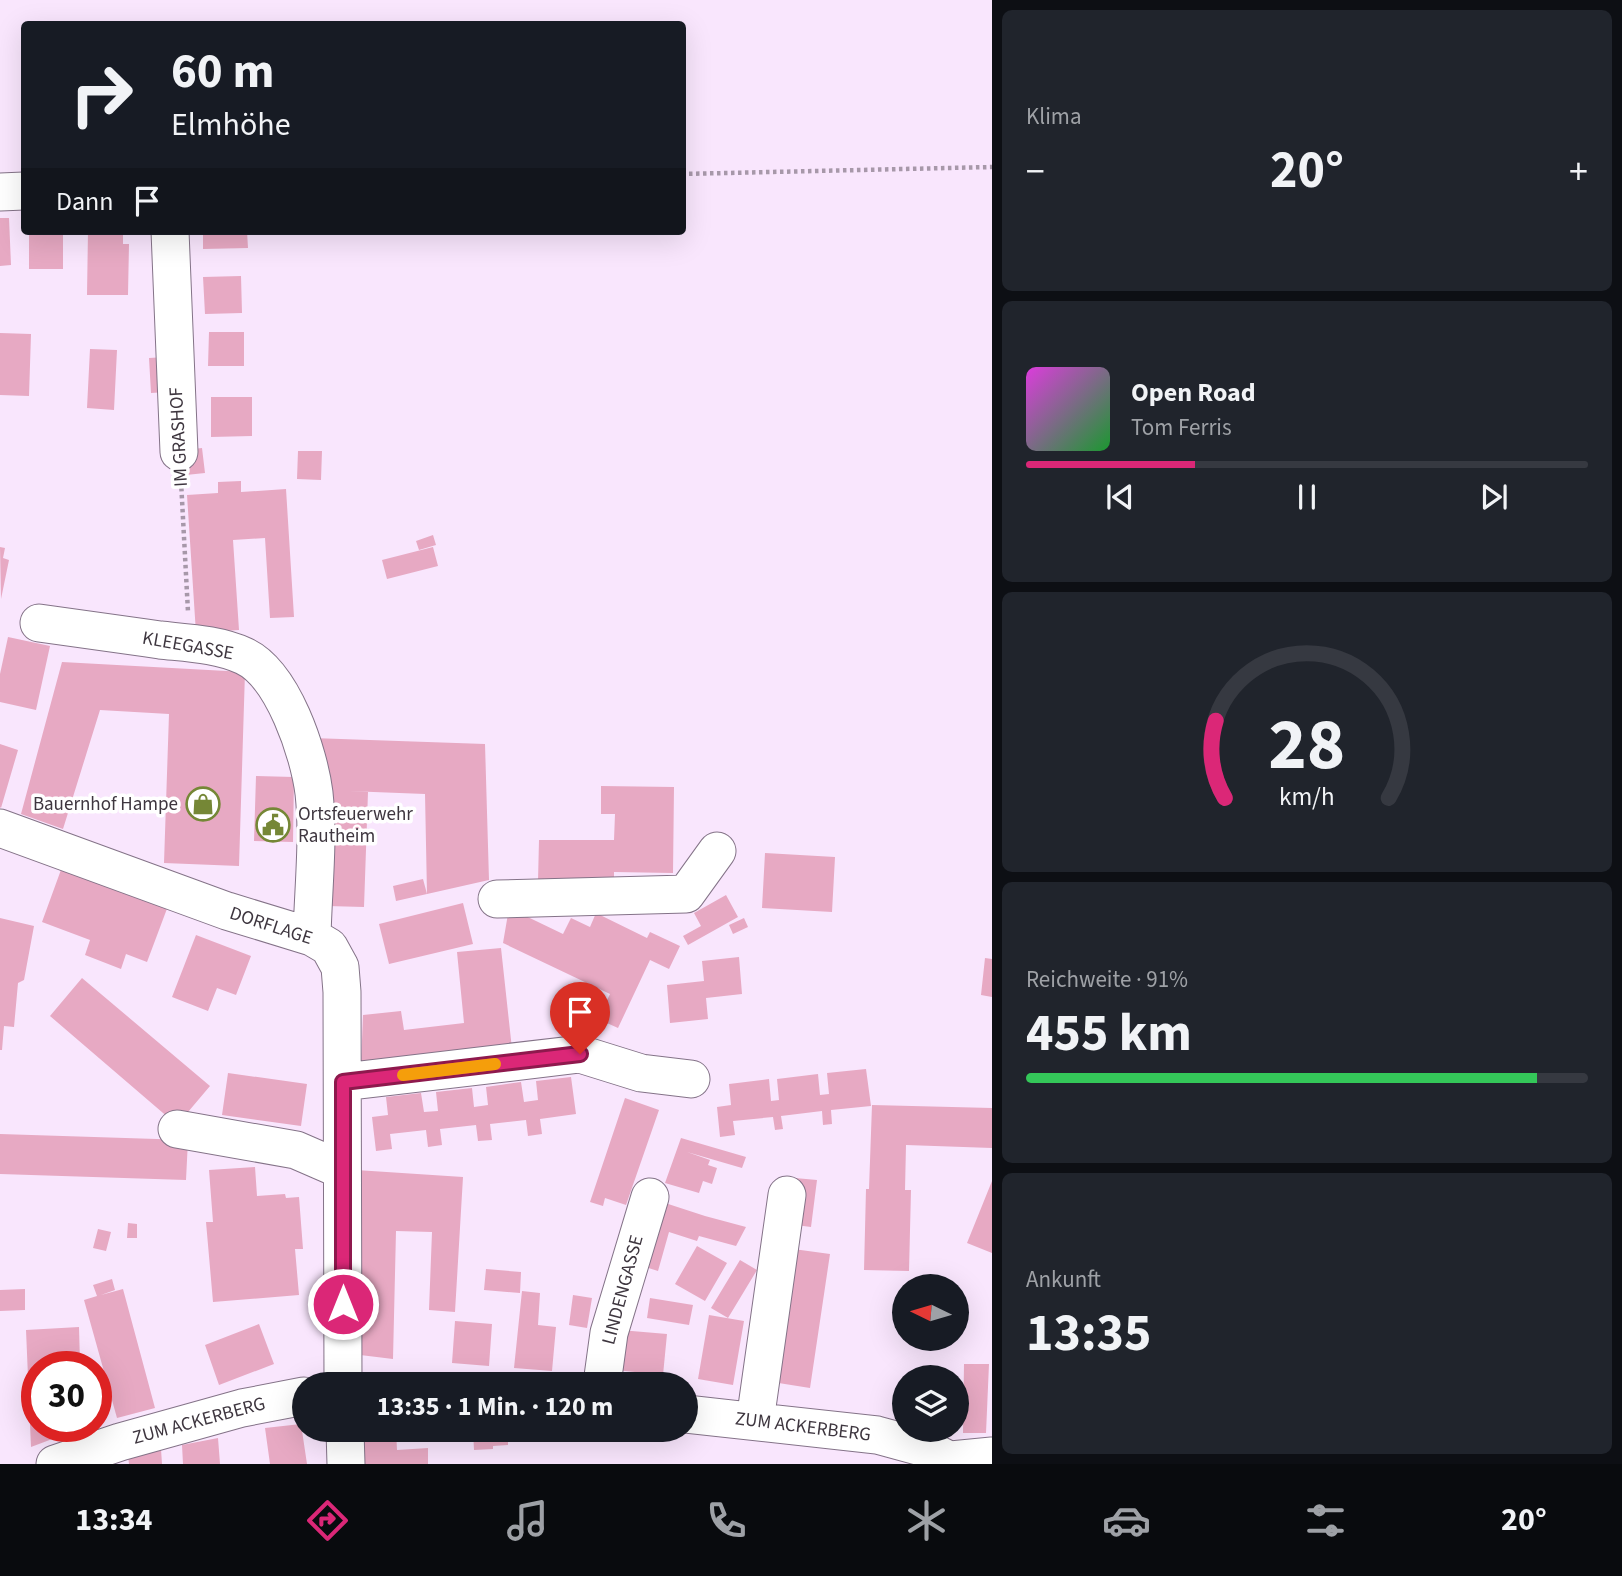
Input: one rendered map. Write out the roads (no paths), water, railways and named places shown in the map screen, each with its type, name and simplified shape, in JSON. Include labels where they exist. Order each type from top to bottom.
[{"type":"street","points":[[0,192],[21,191]]},
{"type":"street","name":"IM GRASHOF","points":[[170,235],[179,452]]},
{"type":"street","name":"KLEEGASSE","points":[[39,623],[230,650],[247,657],[262,668],[277,685],[291,714],[309,766],[314,794],[312,937]]},
{"type":"street","name":"DORFLAGE","points":[[0,828],[227,911],[312,937],[329,947],[340,967],[342,992],[343,1372]]},
{"type":"street","points":[[497,899],[686,894],[718,851]]},
{"type":"street","points":[[343,1082],[580,1054],[640,1073],[691,1079]]},
{"type":"street","points":[[177,1129],[296,1150],[342,1170]]},
{"type":"street","points":[[755,1421],[787,1195]]},
{"type":"street","name":"LINDENGASSE","points":[[604,1372],[609,1333],[650,1197]]},
{"type":"street","name":"ZUM ACKERBERG","points":[[55,1464],[120,1442],[242,1408],[292,1398]]},
{"type":"street","name":"ZUM ACKERBERG","points":[[698,1414],[877,1435],[925,1448],[954,1462]]},
{"type":"street","points":[[345,1442],[346,1464]]},
{"type":"street","points":[[954,1462],[992,1456]]},
{"type":"place","name":"Bauernhof Hampe","points":[[203,804]]},
{"type":"place","name":"Ortsfeuerwehr Rautheim","points":[[273,825]]}]
